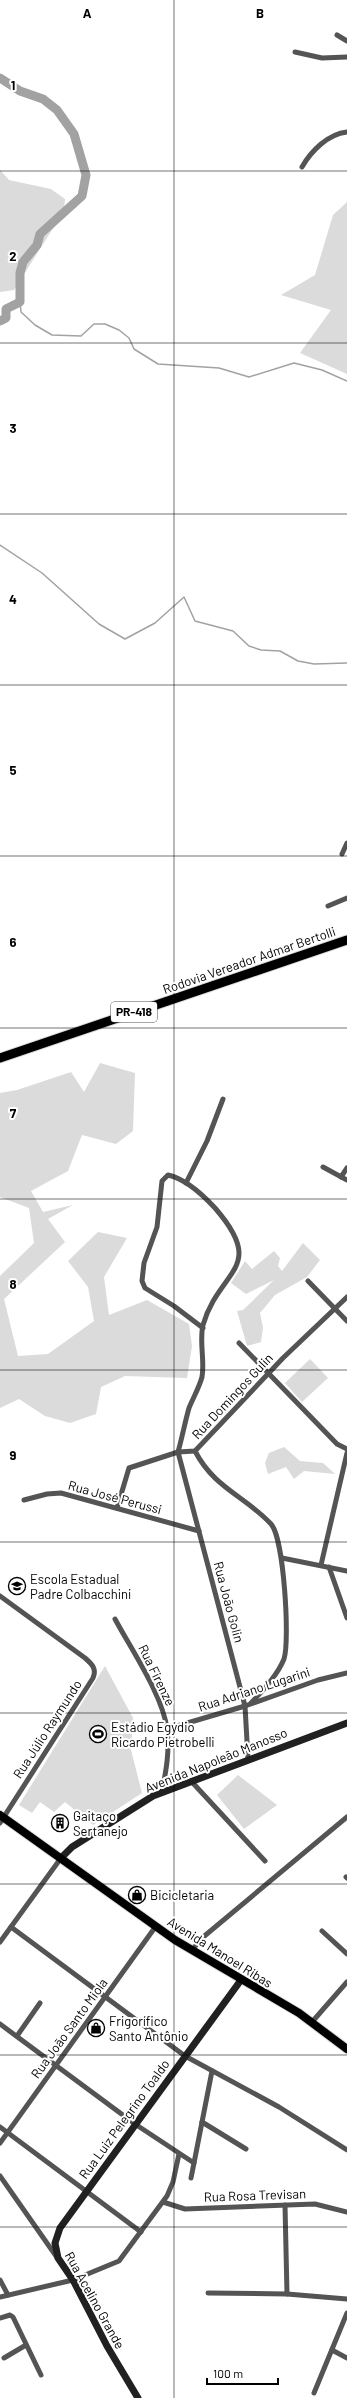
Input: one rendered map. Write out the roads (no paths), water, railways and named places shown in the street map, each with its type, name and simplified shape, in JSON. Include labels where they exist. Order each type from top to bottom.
[{"type":"highway","name":"Rodovia Vereador Admar Bertolli","points":[[0,1058],[347,940]]},
{"type":"main road","name":"Avenida Manoel Ribas","points":[[1,1817],[156,1926],[192,1950],[312,2022],[347,2049]]},
{"type":"street","points":[[337,35],[346,39]]},
{"type":"street","points":[[295,52],[322,58],[347,57]]},
{"type":"street","points":[[302,167],[309,156],[328,139],[347,132]]},
{"type":"street","points":[[342,854],[347,843]]},
{"type":"street","points":[[328,906],[347,898]]},
{"type":"street","points":[[186,1183],[207,1141],[223,1098]]},
{"type":"street","points":[[323,1167],[347,1180]]},
{"type":"street","points":[[341,1177],[347,1168]]},
{"type":"street","points":[[178,1452],[190,1407],[202,1377],[203,1328],[210,1308],[238,1261],[240,1250],[236,1235],[226,1220],[206,1199],[186,1183],[171,1176],[163,1178],[156,1233],[144,1264],[142,1282],[145,1288],[174,1306],[203,1328]]},
{"type":"street","points":[[308,1281],[347,1321]]},
{"type":"street","name":"Rua Domingos Gulin","points":[[117,1508],[129,1468],[178,1452],[195,1451],[283,1358],[347,1297]]},
{"type":"street","points":[[239,1343],[337,1444],[347,1449]]},
{"type":"street","points":[[195,1451],[210,1474],[271,1524],[278,1537],[282,1558],[286,1643],[284,1658],[272,1679],[251,1703]]},
{"type":"street","name":"Rua João Golin","points":[[178,1452],[245,1706],[248,1759]]},
{"type":"street","points":[[321,1565],[347,1454]]},
{"type":"street","name":"Rua José Perussi","points":[[24,1500],[47,1494],[61,1493],[199,1531]]},
{"type":"street","points":[[282,1558],[347,1570]]},
{"type":"street","points":[[329,1567],[347,1618]]},
{"type":"street","name":"Rua Júlio Raymundo","points":[[0,1596],[85,1658],[92,1665],[94,1672],[1,1817]]},
{"type":"street","name":"Rua Firenze","points":[[115,1619],[160,1703],[167,1728],[168,1755],[162,1792]]},
{"type":"street","name":"Rua Adriano Lugarini","points":[[167,1728],[245,1706],[318,1680],[347,1673]]},
{"type":"street","name":"Avenida Napoleão Manosso","points":[[61,1858],[72,1847],[162,1792],[347,1723]]},
{"type":"street","points":[[191,1781],[265,1861]]},
{"type":"street","points":[[192,1950],[202,1938],[347,1817]]},
{"type":"street","points":[[0,1942],[61,1858]]},
{"type":"street","name":"Rua João Santo Miola","points":[[0,2143],[156,1926]]},
{"type":"street","points":[[10,1927],[185,2056],[279,2107],[347,2150]]},
{"type":"street","points":[[322,1932],[347,1954]]},
{"type":"street","name":"Rua Luiz Pelegrino Toaldo","points":[[58,2258],[55,2243],[57,2232],[241,1980]]},
{"type":"street","points":[[312,2022],[347,1982]]},
{"type":"street","points":[[17,2036],[40,2003]]},
{"type":"street","points":[[0,2024],[136,2124],[194,2163]]},
{"type":"street","points":[[191,2178],[212,2071]]},
{"type":"street","points":[[202,2122],[246,2149]]},
{"type":"street","points":[[0,2127],[141,2232]]},
{"type":"street","points":[[0,2297],[73,2280],[119,2261],[163,2202],[173,2182],[179,2154]]},
{"type":"street","name":"Rua Acelino Grande","points":[[0,2176],[73,2280],[103,2340],[138,2398]]},
{"type":"street","name":"Rua Rosa Trevisan","points":[[163,2202],[185,2209],[315,2204],[347,2212]]},
{"type":"street","points":[[285,2205],[287,2294]]},
{"type":"street","points":[[0,2280],[8,2295]]},
{"type":"street","points":[[208,2293],[287,2294],[347,2299]]},
{"type":"street","points":[[314,2393],[347,2313]]},
{"type":"street","points":[[0,2318],[12,2315],[41,2375]]},
{"type":"street","points":[[4,2358],[26,2345]]},
{"type":"street","points":[[332,2350],[347,2358]]},
{"type":"waterway","points":[[0,78],[20,91],[43,99],[57,110],[74,134],[86,175],[82,196],[40,234],[37,245],[23,262],[20,273],[20,302],[6,309],[6,318],[0,321]]},
{"type":"waterway","points":[[20,302],[21,312],[35,325],[52,335],[81,336],[94,324],[105,324],[119,330],[129,338],[134,349],[158,364],[219,368],[249,377],[294,363],[322,370],[347,381]]},
{"type":"waterway","points":[[0,545],[42,573],[99,624],[125,639],[155,623],[184,597],[195,621],[233,631],[249,646],[261,650],[280,651],[298,661],[314,664],[347,663]]},
{"type":"place","name":"Escola Estadual Padre Colbacchini","points":[[17,1586]]},
{"type":"place","name":"Estádio Egýdio Ricardo Pietrobelli","points":[[98,1734]]},
{"type":"place","name":"Gaitaço Sertanejo","points":[[60,1823]]},
{"type":"place","name":"Bicicletaria","points":[[137,1895]]},
{"type":"place","name":"Frigorífico Santo Antônio","points":[[96,2028]]}]
